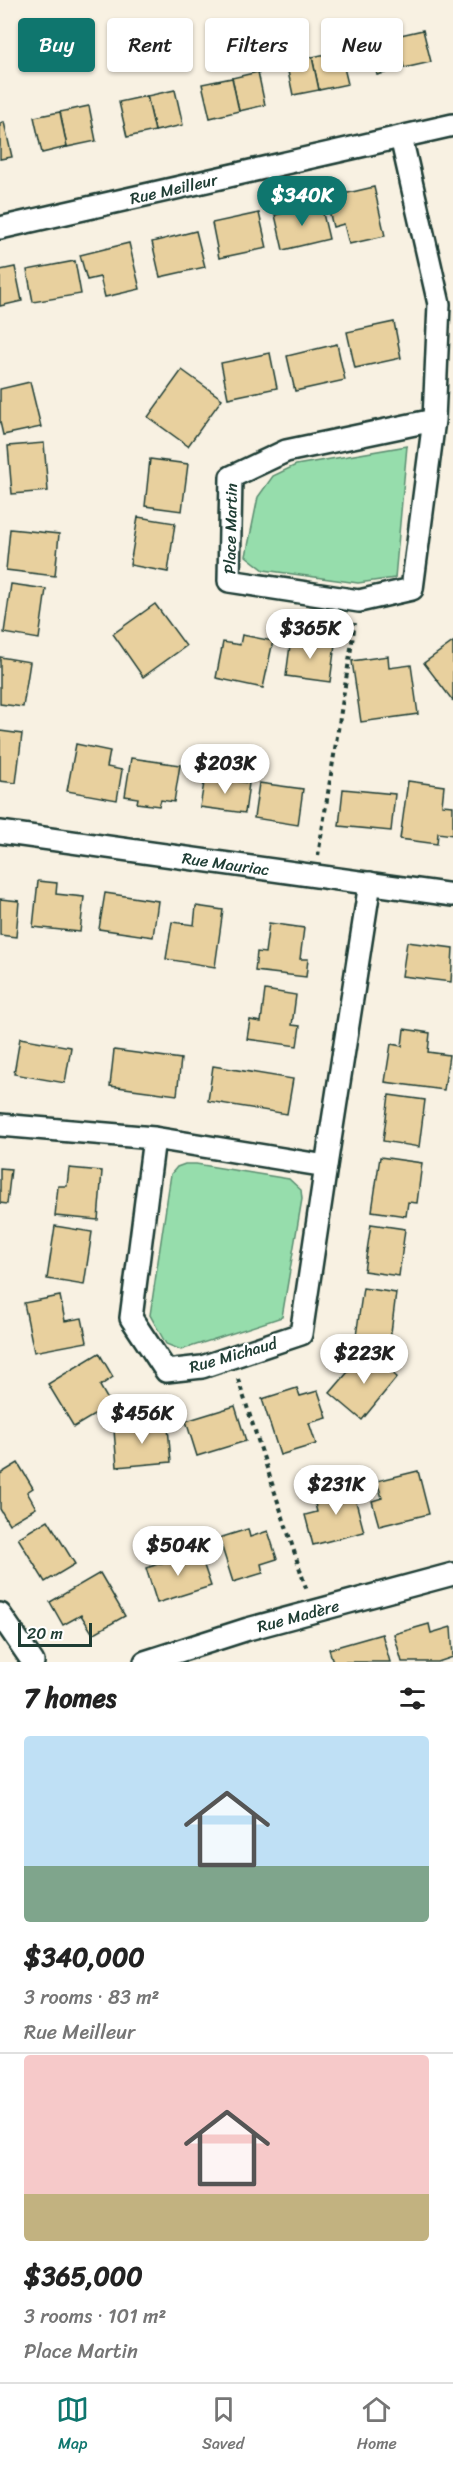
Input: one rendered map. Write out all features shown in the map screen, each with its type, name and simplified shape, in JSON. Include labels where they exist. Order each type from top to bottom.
[{"type":"street","name":"Rue Meilleur","points":[[0,228],[453,125]]},
{"type":"street","name":"Place Martin","points":[[401,137],[439,304],[434,420],[412,589],[359,602],[229,581],[231,477],[286,451],[434,420]]},
{"type":"street","name":"Rue Mauriac","points":[[0,832],[453,895]]},
{"type":"street","name":"Rue Michaud","points":[[154,1138],[131,1318],[166,1371],[202,1367],[301,1334],[369,883]]},
{"type":"street","points":[[0,1125],[154,1138],[326,1166]]},
{"type":"street","name":"Rue Madère","points":[[145,1662],[248,1629],[453,1574]]},
{"type":"street","points":[[0,1614],[33,1662]]},
{"type":"path","points":[[315,874],[359,602]]},
{"type":"path","points":[[231,1358],[313,1611]]},
{"type":"green space","points":[[407,446],[395,578],[358,583],[264,570],[246,556],[258,497],[273,476],[296,465]]},
{"type":"green space","points":[[185,1164],[289,1179],[301,1190],[302,1199],[282,1317],[181,1350],[166,1344],[150,1315],[171,1174],[177,1167]]},
{"type":"building","points":[[423,30],[431,62],[404,68],[403,34]]},
{"type":"building","points":[[321,55],[321,72],[345,72],[348,84],[319,90],[312,57]]},
{"type":"building","points":[[312,57],[319,90],[293,95],[288,72],[309,72],[309,58]]},
{"type":"building","points":[[258,72],[265,105],[239,111],[232,78]]},
{"type":"building","points":[[232,78],[239,111],[210,118],[202,84]]},
{"type":"building","points":[[175,90],[183,125],[155,131],[147,96]]},
{"type":"building","points":[[147,96],[155,131],[127,137],[119,102]]},
{"type":"building","points":[[89,106],[96,141],[67,147],[60,112]]},
{"type":"building","points":[[60,112],[67,147],[42,153],[34,117]]},
{"type":"building","points":[[4,122],[12,157],[0,159],[0,123]]},
{"type":"building","points":[[374,187],[385,236],[349,244],[344,224],[333,227],[326,198]]},
{"type":"building","points":[[321,205],[329,239],[283,250],[275,215]]},
{"type":"building","points":[[259,213],[267,248],[219,258],[212,223]]},
{"type":"building","points":[[196,231],[205,267],[160,277],[152,242]]},
{"type":"building","points":[[129,243],[140,289],[105,297],[100,277],[87,280],[80,255]]},
{"type":"building","points":[[75,261],[81,294],[33,302],[27,270]]},
{"type":"building","points":[[15,267],[22,301],[0,306],[0,270]]},
{"type":"building","points":[[394,322],[401,358],[355,368],[347,332]]},
{"type":"building","points":[[337,344],[345,380],[295,391],[287,356]]},
{"type":"building","points":[[270,353],[277,388],[228,398],[221,363]]},
{"type":"building","points":[[182,370],[222,399],[188,446],[148,417]]},
{"type":"building","points":[[30,382],[41,427],[3,435],[0,422],[0,389]]},
{"type":"building","points":[[44,443],[48,491],[12,494],[8,446]]},
{"type":"building","points":[[150,459],[188,464],[182,511],[145,506]]},
{"type":"building","points":[[138,517],[175,523],[168,572],[130,565]]},
{"type":"building","points":[[10,529],[59,534],[55,576],[6,570]]},
{"type":"building","points":[[11,584],[46,589],[39,639],[4,633]]},
{"type":"building","points":[[155,604],[186,646],[143,677],[113,634]]},
{"type":"building","points":[[242,635],[273,641],[263,688],[216,678],[223,642],[240,645]]},
{"type":"building","points":[[291,638],[335,644],[330,682],[286,676]]},
{"type":"building","points":[[453,642],[453,701],[424,663]]},
{"type":"building","points":[[388,656],[389,668],[411,665],[418,714],[361,722],[352,661]]},
{"type":"building","points":[[0,657],[30,662],[23,707],[0,704]]},
{"type":"building","points":[[0,731],[22,734],[16,783],[0,781]]},
{"type":"building","points":[[76,744],[110,751],[107,767],[122,770],[117,800],[67,791]]},
{"type":"building","points":[[131,758],[180,765],[174,802],[161,800],[159,806],[137,803],[138,798],[125,796]]},
{"type":"building","points":[[205,777],[249,783],[245,813],[200,807]]},
{"type":"building","points":[[408,781],[444,786],[442,805],[453,806],[453,835],[438,833],[437,844],[400,839]]},
{"type":"building","points":[[259,783],[303,789],[298,825],[254,818]]},
{"type":"building","points":[[343,789],[395,794],[391,831],[339,826]]},
{"type":"building","points":[[38,881],[57,883],[56,894],[84,897],[80,932],[33,927]]},
{"type":"building","points":[[105,893],[158,901],[153,937],[99,929]]},
{"type":"building","points":[[0,899],[19,901],[16,937],[0,935]]},
{"type":"building","points":[[196,906],[223,910],[215,967],[166,959],[172,922],[194,925]]},
{"type":"building","points":[[269,923],[304,928],[300,959],[308,959],[306,977],[255,971],[257,952],[265,953]]},
{"type":"building","points":[[407,942],[453,948],[451,982],[402,976]]},
{"type":"building","points":[[265,990],[296,995],[292,1025],[300,1026],[297,1046],[247,1039],[250,1020],[261,1022]]},
{"type":"building","points":[[404,1029],[430,1033],[428,1052],[449,1055],[444,1090],[385,1082],[391,1044],[402,1046]]},
{"type":"building","points":[[20,1038],[71,1047],[65,1083],[14,1074]]},
{"type":"building","points":[[114,1050],[181,1059],[177,1095],[110,1086]]},
{"type":"building","points":[[213,1066],[293,1079],[287,1114],[208,1101]]},
{"type":"building","points":[[389,1095],[425,1100],[419,1147],[383,1141]]},
{"type":"building","points":[[380,1157],[422,1163],[417,1203],[408,1202],[406,1216],[372,1211]]},
{"type":"building","points":[[0,1168],[11,1169],[7,1204],[0,1203]]},
{"type":"building","points":[[69,1168],[102,1171],[98,1220],[55,1216],[58,1186],[67,1186]]},
{"type":"building","points":[[371,1224],[405,1229],[399,1276],[364,1271]]},
{"type":"building","points":[[55,1226],[92,1232],[84,1285],[47,1279]]},
{"type":"building","points":[[363,1288],[396,1293],[390,1341],[356,1336]]},
{"type":"building","points":[[60,1296],[65,1321],[82,1318],[87,1342],[34,1352],[24,1303]]},
{"type":"building","points":[[366,1351],[397,1377],[362,1420],[330,1393]]},
{"type":"building","points":[[99,1353],[113,1377],[100,1386],[111,1405],[74,1427],[48,1384]]},
{"type":"building","points":[[297,1388],[300,1396],[318,1391],[327,1418],[309,1423],[316,1444],[280,1455],[262,1399]]},
{"type":"building","points":[[235,1406],[246,1441],[197,1456],[186,1421]]},
{"type":"building","points":[[144,1420],[145,1429],[168,1427],[171,1462],[117,1467],[114,1430],[125,1429],[124,1422]]},
{"type":"building","points":[[18,1463],[33,1488],[27,1492],[36,1508],[9,1524],[0,1509],[0,1474]]},
{"type":"building","points":[[418,1471],[429,1514],[379,1526],[372,1501],[382,1498],[377,1481]]},
{"type":"building","points":[[350,1479],[364,1532],[313,1545],[305,1515],[317,1512],[315,1504],[334,1499],[330,1484]]},
{"type":"building","points":[[48,1520],[75,1564],[45,1582],[18,1538]]},
{"type":"building","points":[[248,1529],[250,1537],[268,1531],[277,1559],[261,1564],[263,1573],[233,1582],[219,1538]]},
{"type":"building","points":[[199,1551],[211,1586],[157,1603],[146,1568]]},
{"type":"building","points":[[100,1573],[125,1616],[93,1634],[81,1615],[63,1625],[50,1602]]},
{"type":"building","points":[[429,1624],[431,1633],[451,1627],[453,1657],[438,1662],[402,1662],[394,1634]]},
{"type":"building","points":[[382,1634],[390,1662],[333,1662],[329,1649]]}]
